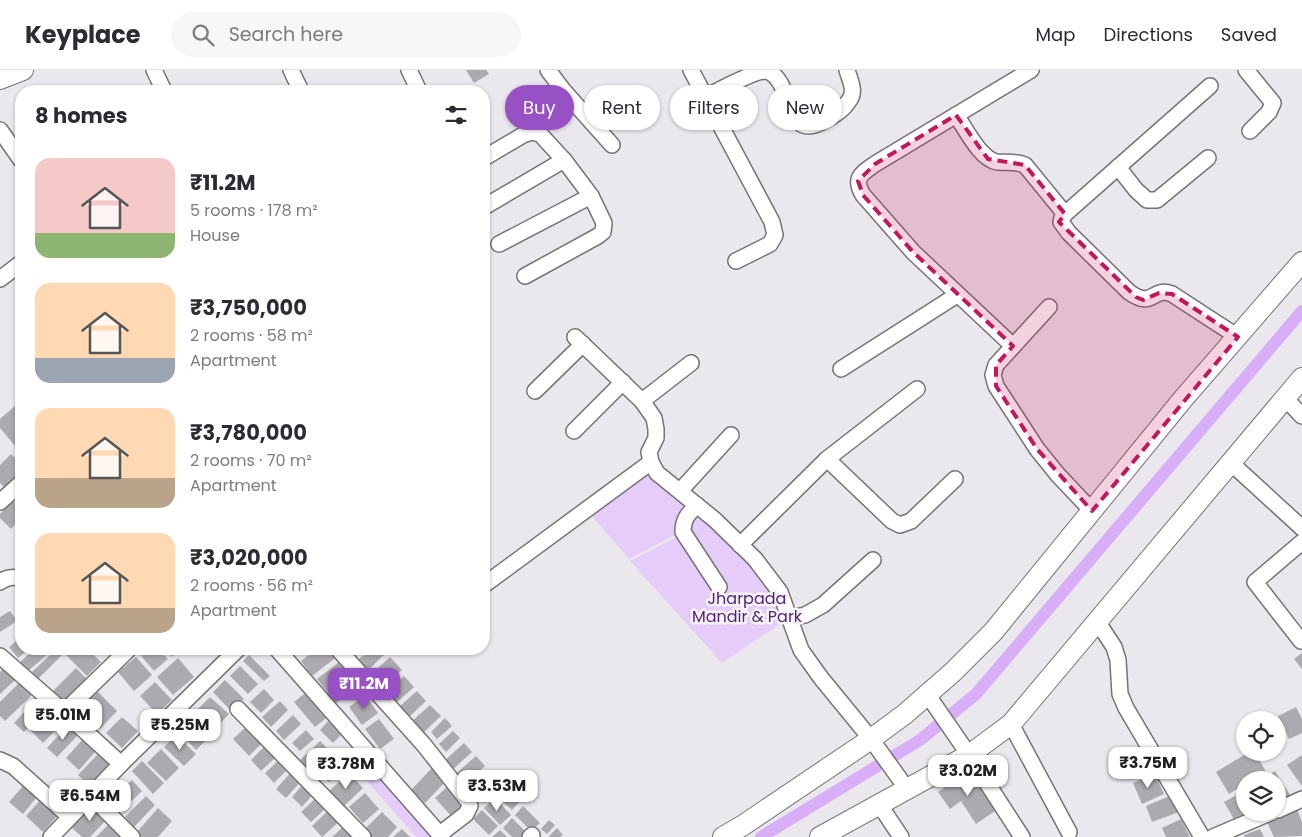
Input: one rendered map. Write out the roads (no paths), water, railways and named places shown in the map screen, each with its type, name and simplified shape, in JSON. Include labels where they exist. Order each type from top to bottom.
[{"type":"street","points":[[0,79],[23,70]]},
{"type":"street","points":[[154,70],[161,85]]},
{"type":"street","points":[[291,70],[298,85]]},
{"type":"street","points":[[409,70],[416,85]]},
{"type":"street","points":[[548,70],[563,90],[612,145]]},
{"type":"street","points":[[691,70],[698,85]]},
{"type":"street","points":[[730,85],[757,71],[767,71],[775,76],[796,119],[801,125],[808,128],[843,109],[850,100],[854,92],[847,70]]},
{"type":"street","points":[[1013,346],[912,252],[863,195],[858,188],[858,181],[862,174],[875,164],[1031,70]]},
{"type":"street","points":[[1246,70],[1273,103],[1269,112],[1250,131]]},
{"type":"street","points":[[1210,86],[1066,214],[1062,218],[1063,227],[1129,292],[1143,300],[1159,293],[1166,292],[1172,294],[1238,337]]},
{"type":"street","points":[[956,115],[981,153],[996,162],[1018,162],[1025,165],[1066,214]]},
{"type":"street","points":[[0,130],[15,151]]},
{"type":"street","points":[[722,130],[772,222],[775,235],[770,244],[736,261]]},
{"type":"street","points":[[490,155],[524,135],[532,132],[540,134],[547,139],[591,196],[604,224],[603,232],[598,236],[525,276]]},
{"type":"street","points":[[1118,167],[1136,190],[1147,200],[1157,200],[1208,158]]},
{"type":"street","points":[[490,203],[564,160]]},
{"type":"street","points":[[499,244],[591,196]]},
{"type":"street","points":[[723,837],[875,745],[905,714],[954,671],[993,632],[1183,399],[1302,262]]},
{"type":"street","points":[[0,279],[15,268]]},
{"type":"street","points":[[841,369],[957,295]]},
{"type":"street","points":[[1049,307],[996,365],[993,376],[996,386],[1038,449],[1058,475],[1092,511]]},
{"type":"street","points":[[535,391],[579,340],[642,401],[654,418],[656,438],[649,452],[651,462],[657,473],[715,520],[755,559],[780,592],[801,650],[902,782]]},
{"type":"street","points":[[642,401],[690,363]]},
{"type":"street","points":[[820,837],[879,804],[902,782],[969,754],[1011,724],[1302,378]]},
{"type":"street","points":[[574,431],[623,382]]},
{"type":"street","points":[[740,545],[827,459],[917,388]]},
{"type":"street","points":[[1285,398],[1302,416]]},
{"type":"street","points":[[680,491],[731,435]]},
{"type":"street","points":[[827,459],[892,521],[900,525],[911,521],[955,479]]},
{"type":"street","points":[[490,581],[651,462]]},
{"type":"street","points":[[1231,462],[1302,528]]},
{"type":"street","points":[[0,502],[15,488]]},
{"type":"street","points":[[697,505],[687,515],[683,523],[683,532],[719,587]]},
{"type":"street","points":[[1302,542],[1255,582],[1302,640]]},
{"type":"street","points":[[790,618],[805,615],[823,606],[873,560]]},
{"type":"street","points":[[0,582],[5,578],[15,577]]},
{"type":"street","points":[[1097,621],[1114,647],[1118,660],[1120,694],[1126,708],[1202,837]]},
{"type":"street","points":[[64,712],[123,655]]},
{"type":"street","points":[[51,837],[121,764],[232,655]]},
{"type":"street","points":[[282,655],[441,836],[466,814],[470,806],[469,802],[424,745],[343,655]]},
{"type":"street","points":[[0,656],[121,764]]},
{"type":"street","points":[[927,694],[969,754],[1022,837]]},
{"type":"street","points":[[238,709],[363,837]]},
{"type":"street","points":[[1011,724],[1069,832]]},
{"type":"street","points":[[0,760],[12,766],[70,817]]},
{"type":"street","points":[[91,796],[132,837]]},
{"type":"street","points":[[1286,807],[1301,801]]},
{"type":"street","points":[[879,804],[901,837]]},
{"type":"street","points":[[1213,837],[1251,821]]},
{"type":"waterway","points":[[761,837],[920,740],[976,694],[1302,311]]},
{"type":"park label","name":"Jharpada Mandir & Park","points":[[747,607]]}]
